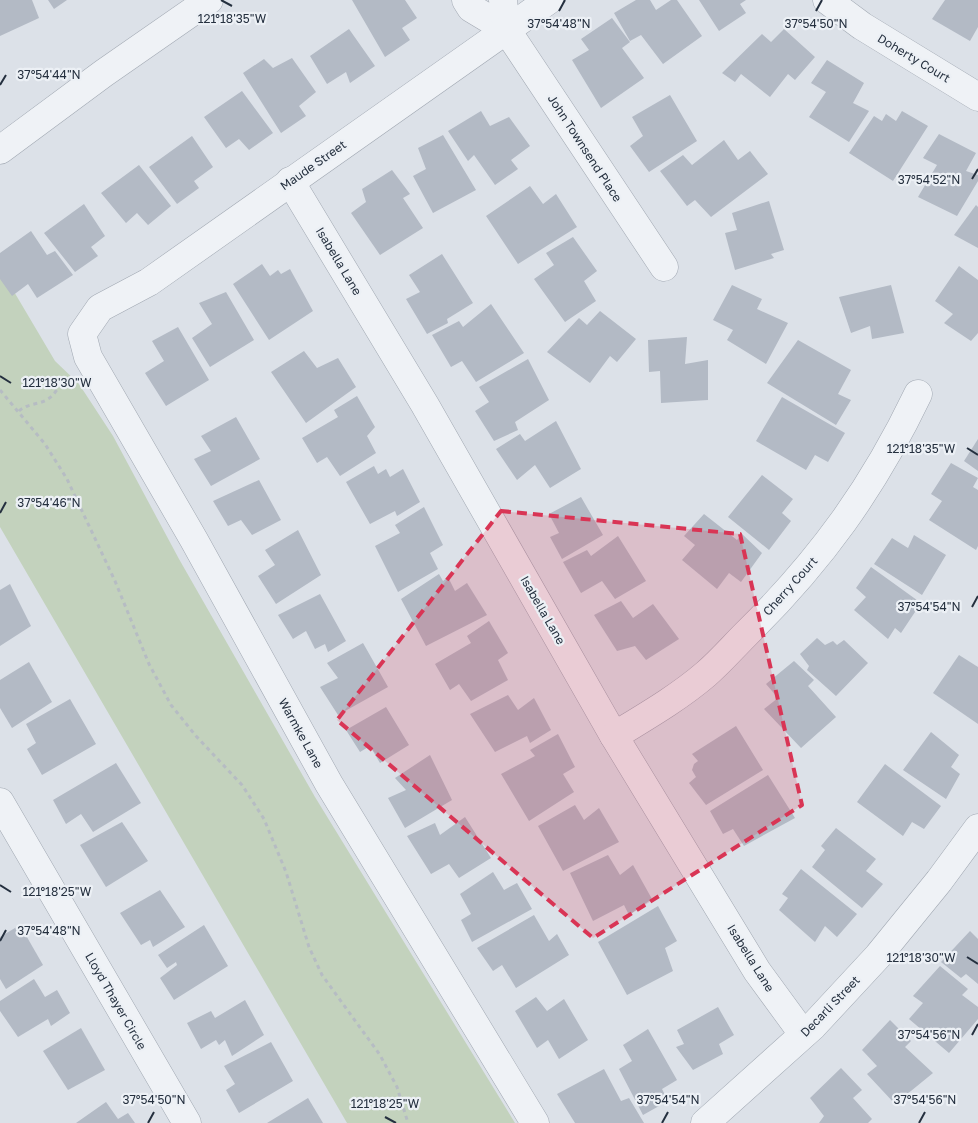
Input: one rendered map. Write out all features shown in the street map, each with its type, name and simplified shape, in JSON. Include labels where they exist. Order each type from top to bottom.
[{"type":"street","points":[[0,150],[104,73],[209,0]]},
{"type":"street","name":"John Townsend Place","points":[[466,0],[471,8],[506,29],[664,267]]},
{"type":"street","name":"John Townsend Place","points":[[503,0],[506,29]]},
{"type":"street","name":"Maude Street","points":[[85,346],[100,308],[148,282],[549,0]]},
{"type":"street","name":"Doherty Court","points":[[827,0],[862,26],[978,97]]},
{"type":"street","name":"Isabella Lane","points":[[290,181],[425,405],[614,736],[757,971],[803,1034]]},
{"type":"street","name":"Warmke Lane","points":[[85,346],[329,784],[535,1123]]},
{"type":"street","name":"Cherry Court","points":[[614,736],[663,706],[706,674],[799,579],[841,527],[874,477],[900,432],[918,394]]},
{"type":"street","name":"Lloyd Thayer Circle","points":[[0,802],[187,1123]]},
{"type":"street","name":"Decarli Street","points":[[705,1123],[813,1026],[878,956],[939,882],[978,828]]},
{"type":"path","points":[[19,411],[24,406],[49,398],[58,390],[62,378],[85,346]]},
{"type":"path","points":[[0,390],[45,444],[67,479],[115,581],[149,664],[171,705],[196,736],[242,785],[264,819],[286,872],[309,947],[322,975],[380,1055],[397,1087],[408,1123]]},
{"type":"highlighted area","points":[[501,511],[740,534],[802,805],[593,938],[337,720]]},
{"type":"green space","points":[[0,268],[55,361],[79,384],[113,436],[179,559],[315,797],[515,1123],[347,1123],[0,527]]},
{"type":"building","points":[[0,0],[32,0],[39,18],[0,36]]},
{"type":"building","points":[[48,0],[67,0],[54,9]]},
{"type":"building","points":[[352,0],[405,0],[417,18],[402,28],[410,40],[385,57]]},
{"type":"building","points":[[636,0],[650,0],[656,10],[671,0],[677,0],[702,36],[663,64],[641,35],[630,41],[614,13]]},
{"type":"building","points":[[699,0],[746,0],[740,4],[746,13],[719,31]]},
{"type":"building","points":[[945,0],[978,0],[978,27],[970,41],[932,19]]},
{"type":"building","points":[[612,18],[630,42],[622,48],[644,78],[601,108],[572,60],[589,50],[581,39]]},
{"type":"building","points":[[349,29],[375,66],[350,83],[346,72],[327,84],[310,56]]},
{"type":"building","points":[[784,29],[815,57],[795,80],[788,74],[770,97],[741,74],[735,82],[722,73],[762,34],[771,42]]},
{"type":"building","points":[[292,58],[316,92],[299,106],[306,116],[281,133],[243,73],[264,59],[273,68]]},
{"type":"building","points":[[827,60],[864,83],[853,103],[869,111],[849,142],[809,117],[826,92],[811,83]]},
{"type":"building","points":[[242,91],[273,133],[249,150],[239,139],[226,148],[204,117]]},
{"type":"building","points":[[670,95],[697,141],[649,172],[630,146],[643,136],[632,117]]},
{"type":"building","points":[[481,111],[490,126],[509,117],[530,146],[511,160],[518,169],[495,185],[474,155],[468,161],[448,131]]},
{"type":"building","points":[[902,111],[928,126],[893,181],[849,153],[874,116],[882,121],[886,114],[896,121]]},
{"type":"building","points":[[939,134],[976,153],[966,171],[978,175],[978,181],[957,216],[918,197],[937,165],[923,158]]},
{"type":"building","points":[[443,135],[476,190],[433,213],[413,176],[426,169],[418,148]]},
{"type":"building","points":[[192,136],[213,167],[194,181],[199,188],[177,204],[149,167]]},
{"type":"building","points":[[724,140],[738,160],[750,151],[768,174],[711,217],[695,200],[687,206],[660,171],[683,155],[692,165]]},
{"type":"building","points":[[139,165],[171,206],[148,225],[137,213],[126,223],[101,193]]},
{"type":"building","points":[[392,170],[410,194],[403,198],[423,228],[380,255],[351,213],[366,202],[362,189]]},
{"type":"building","points":[[530,186],[543,204],[556,194],[577,227],[518,264],[486,216]]},
{"type":"building","points":[[769,201],[784,250],[771,254],[774,258],[735,270],[725,233],[737,230],[732,213]]},
{"type":"building","points":[[84,204],[105,236],[91,247],[98,256],[75,272],[44,233]]},
{"type":"building","points":[[976,205],[978,207],[978,248],[954,235]]},
{"type":"building","points":[[31,231],[47,255],[55,251],[73,275],[37,298],[28,284],[12,296],[0,279],[0,253]]},
{"type":"building","points":[[573,237],[597,271],[584,281],[596,301],[565,322],[534,279],[554,265],[546,253]]},
{"type":"building","points":[[442,254],[473,303],[447,319],[448,323],[427,334],[406,299],[420,292],[409,275]]},
{"type":"building","points":[[262,264],[270,276],[278,270],[281,274],[290,269],[313,311],[269,340],[233,284]]},
{"type":"building","points":[[959,266],[978,280],[978,333],[971,341],[944,323],[953,314],[935,301]]},
{"type":"building","points":[[732,285],[762,299],[757,309],[788,323],[766,364],[727,340],[733,330],[713,320]]},
{"type":"building","points":[[891,285],[904,333],[872,339],[870,326],[851,333],[839,297]]},
{"type":"building","points":[[226,292],[254,340],[210,367],[192,338],[212,324],[199,303]]},
{"type":"building","points":[[491,304],[524,353],[476,382],[462,361],[451,367],[432,335],[459,321],[463,327]]},
{"type":"building","points":[[600,311],[636,339],[617,362],[610,356],[590,383],[547,352],[579,318],[587,325]]},
{"type":"building","points":[[178,327],[209,380],[166,406],[145,373],[164,361],[152,341]]},
{"type":"building","points":[[687,337],[685,364],[708,360],[708,400],[661,403],[660,371],[649,372],[648,340]]},
{"type":"building","points":[[798,340],[851,370],[838,394],[851,400],[836,425],[767,383]]},
{"type":"building","points":[[304,351],[317,368],[338,358],[356,387],[306,423],[271,372]]},
{"type":"building","points":[[528,359],[549,400],[515,422],[518,430],[494,441],[475,411],[489,402],[479,387]]},
{"type":"building","points":[[357,396],[375,427],[367,436],[376,453],[340,476],[327,457],[317,463],[302,438],[338,417],[334,410]]},
{"type":"building","points":[[782,397],[845,433],[828,462],[815,455],[806,470],[756,441]]},
{"type":"building","points":[[236,417],[260,459],[211,486],[194,459],[211,451],[201,436]]},
{"type":"building","points":[[556,421],[581,469],[550,488],[535,465],[517,480],[496,449],[520,434],[525,441]]},
{"type":"building","points":[[978,439],[978,471],[964,461]]},
{"type":"building","points":[[951,463],[978,478],[973,487],[978,490],[978,546],[976,550],[929,520],[942,501],[931,494]]},
{"type":"building","points":[[374,466],[378,474],[386,469],[390,477],[403,469],[420,502],[397,516],[395,511],[370,524],[346,482]]},
{"type":"building","points":[[762,475],[793,499],[782,513],[791,521],[769,550],[728,517]]},
{"type":"building","points":[[259,480],[281,520],[252,535],[241,520],[228,526],[213,501]]},
{"type":"building","points":[[581,497],[603,535],[562,559],[550,537],[559,533],[549,514]]},
{"type":"building","points":[[424,507],[443,545],[430,553],[438,569],[398,592],[375,546],[400,533],[395,525]]},
{"type":"building","points":[[704,514],[737,540],[742,534],[762,553],[741,582],[729,573],[717,589],[682,560],[695,545],[684,536]]},
{"type":"building","points":[[298,530],[321,575],[276,604],[258,576],[275,565],[265,550]]},
{"type":"building","points":[[914,535],[946,555],[922,595],[874,564],[892,538],[908,548]]},
{"type":"building","points":[[618,536],[646,581],[615,599],[602,581],[581,593],[563,562],[587,550],[591,556]]},
{"type":"building","points":[[871,567],[921,603],[901,633],[895,628],[888,639],[854,610],[866,597],[856,588]]},
{"type":"building","points":[[439,574],[443,581],[448,577],[455,591],[467,583],[487,615],[426,646],[401,599]]},
{"type":"building","points":[[10,584],[31,626],[0,646],[0,590]]},
{"type":"building","points":[[320,594],[346,641],[328,652],[325,644],[315,649],[306,631],[293,639],[278,615]]},
{"type":"building","points":[[621,601],[633,618],[653,604],[679,639],[646,660],[635,646],[617,651],[594,615]]},
{"type":"building","points":[[489,621],[508,653],[498,660],[508,680],[471,701],[459,684],[450,690],[435,664],[471,643],[467,636]]},
{"type":"building","points":[[817,638],[825,645],[833,641],[837,645],[844,640],[868,663],[836,696],[807,670],[809,666],[800,654]]},
{"type":"building","points":[[363,643],[388,687],[338,715],[320,687],[338,678],[327,663]]},
{"type":"building","points":[[959,655],[978,667],[978,724],[933,693]]},
{"type":"building","points":[[794,661],[814,680],[808,686],[836,717],[801,748],[764,709],[778,698],[766,684]]},
{"type":"building","points":[[29,662],[52,702],[12,728],[0,708],[0,680]]},
{"type":"building","points":[[508,695],[518,710],[534,698],[551,730],[530,743],[527,736],[495,752],[470,714]]},
{"type":"building","points":[[70,699],[96,744],[42,775],[27,749],[36,743],[26,724]]},
{"type":"building","points":[[386,707],[409,745],[380,763],[370,746],[360,752],[346,730]]},
{"type":"building","points":[[736,726],[763,770],[706,805],[689,783],[696,777],[692,770],[694,764],[698,761],[692,754]]},
{"type":"building","points":[[931,732],[959,755],[951,767],[960,774],[946,799],[903,770]]},
{"type":"building","points":[[558,734],[575,767],[563,774],[574,792],[529,821],[501,774],[535,756],[530,750]]},
{"type":"building","points":[[430,755],[452,800],[405,828],[388,798],[406,790],[395,778]]},
{"type":"building","points":[[116,763],[141,803],[93,832],[81,814],[66,824],[53,800]]},
{"type":"building","points":[[885,764],[941,806],[924,829],[912,822],[903,836],[857,802]]},
{"type":"building","points":[[768,775],[795,818],[744,846],[733,829],[723,834],[710,811]]},
{"type":"building","points":[[575,805],[584,820],[599,808],[619,842],[563,871],[538,826]]},
{"type":"building","points":[[465,817],[491,858],[459,878],[449,864],[431,874],[407,836],[435,823],[440,835]]},
{"type":"building","points":[[122,822],[148,861],[106,887],[80,845]]},
{"type":"building","points":[[836,828],[876,859],[866,871],[883,884],[862,908],[812,867],[825,850],[821,846]]},
{"type":"building","points":[[608,855],[620,875],[633,865],[652,899],[629,915],[624,905],[593,921],[570,873]]},
{"type":"building","points":[[801,869],[857,914],[837,937],[825,926],[815,942],[779,910],[788,898],[782,894]]},
{"type":"building","points":[[493,872],[504,890],[517,883],[532,909],[472,942],[461,920],[471,914],[460,894]]},
{"type":"building","points":[[160,890],[185,927],[153,947],[150,940],[141,945],[120,913]]},
{"type":"building","points":[[658,906],[677,941],[665,948],[673,971],[627,995],[598,942]]},
{"type":"building","points":[[534,915],[549,941],[557,934],[569,955],[516,988],[502,965],[493,971],[477,948]]},
{"type":"building","points":[[20,925],[43,965],[6,989],[0,979],[0,937]]},
{"type":"building","points":[[204,925],[228,966],[174,1000],[160,978],[177,965],[176,962],[167,968],[158,955]]},
{"type":"building","points":[[970,931],[978,939],[978,984],[966,974],[961,978],[941,962]]},
{"type":"building","points":[[940,966],[968,989],[962,995],[978,1007],[978,1019],[949,1053],[909,1019],[923,1003],[913,996]]},
{"type":"building","points":[[34,979],[45,997],[57,990],[70,1013],[51,1026],[48,1019],[18,1037],[0,1011],[0,1001]]},
{"type":"building","points":[[536,997],[547,1011],[564,999],[588,1040],[559,1059],[548,1040],[537,1048],[515,1011]]},
{"type":"building","points":[[245,1000],[264,1035],[232,1056],[225,1040],[219,1045],[216,1040],[201,1049],[187,1023],[211,1011],[215,1018]]},
{"type":"building","points":[[718,1007],[734,1035],[719,1044],[723,1054],[693,1070],[676,1047],[684,1044],[677,1030]]},
{"type":"building","points":[[890,1020],[911,1041],[905,1047],[933,1073],[895,1104],[867,1074],[877,1066],[862,1050]]},
{"type":"building","points":[[81,1028],[105,1070],[68,1090],[43,1051]]},
{"type":"building","points":[[648,1029],[677,1080],[662,1089],[668,1101],[643,1115],[619,1069],[632,1061],[623,1045]]},
{"type":"building","points":[[271,1042],[293,1081],[239,1113],[226,1090],[235,1084],[224,1066]]},
{"type":"building","points":[[841,1068],[862,1090],[853,1098],[872,1119],[868,1123],[819,1123],[824,1116],[810,1098]]},
{"type":"building","points":[[604,1069],[621,1101],[629,1098],[644,1123],[575,1123],[557,1094]]},
{"type":"building","points":[[308,1098],[323,1123],[267,1123]]},
{"type":"building","points":[[106,1102],[118,1119],[128,1113],[135,1123],[76,1123]]}]
